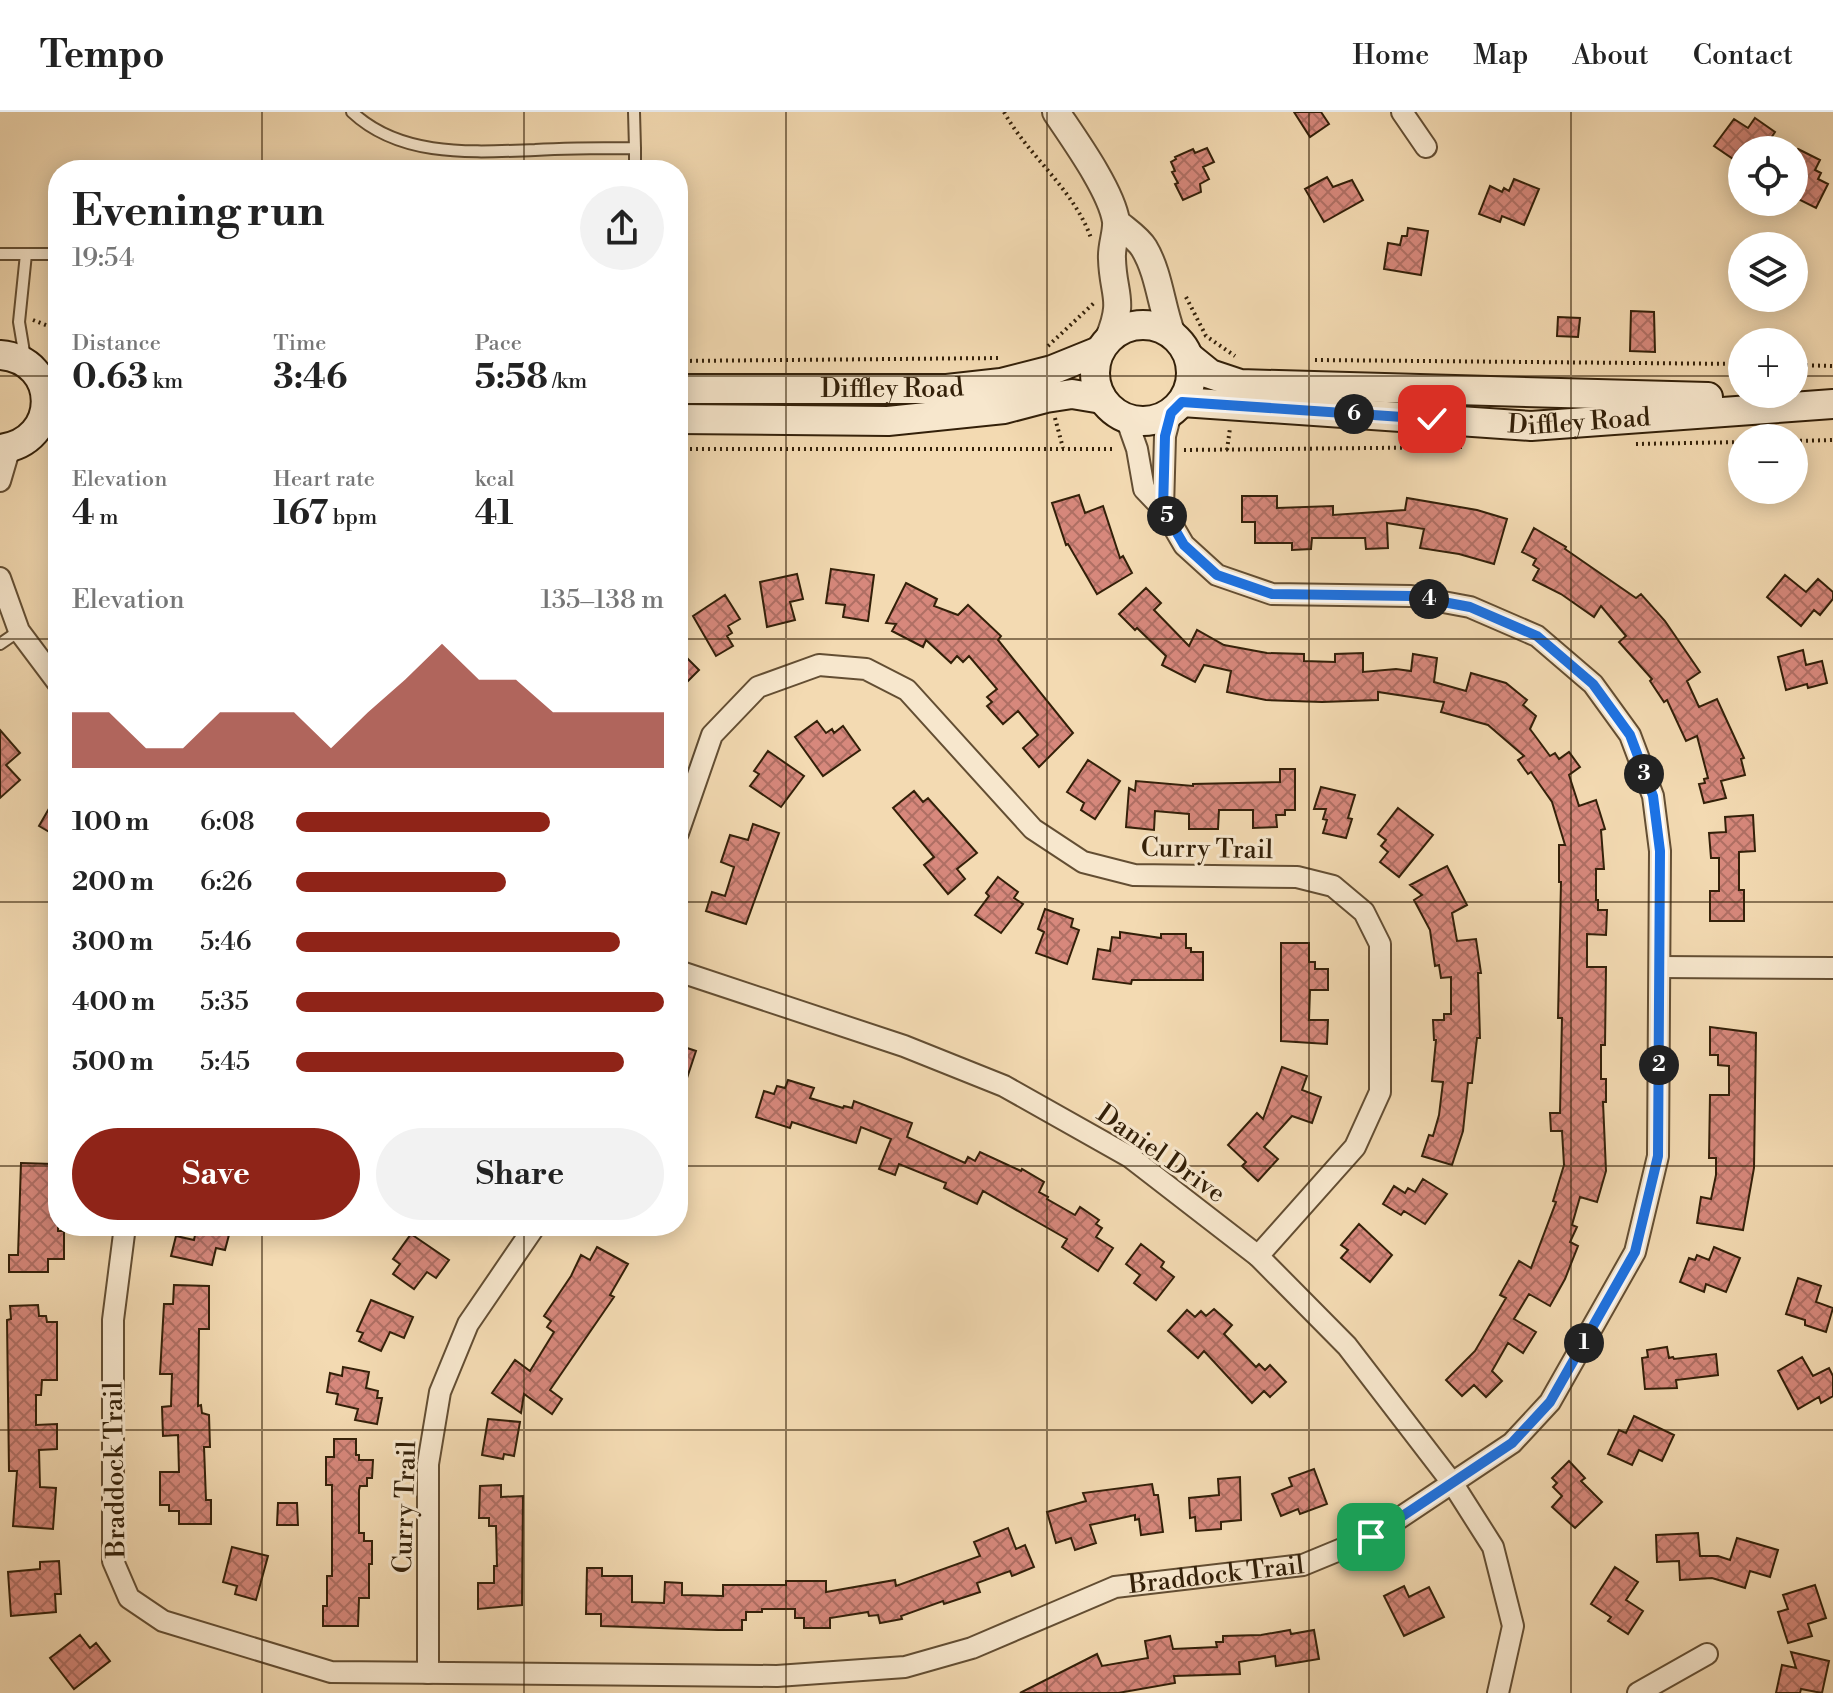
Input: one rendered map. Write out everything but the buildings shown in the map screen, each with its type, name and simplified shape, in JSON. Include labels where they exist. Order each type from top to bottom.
[{"type":"main road","points":[[1139,324],[1171,332],[1182,343],[1192,372],[1189,388],[1176,407],[1157,419],[1141,421],[1112,411],[1095,384],[1094,367],[1104,344],[1123,328],[1139,324]]},
{"type":"main road","name":"Diffley Road","points":[[688,389],[947,389],[1001,383],[1052,370],[1104,344]]},
{"type":"main road","name":"Diffley Road","points":[[1189,357],[1210,374],[1240,384],[1833,402]]},
{"type":"main road","points":[[5,448],[17,446],[46,428],[46,395],[31,371]]},
{"type":"main road","name":"Diffley Road","points":[[688,419],[888,421],[1004,409],[1072,394],[1102,399]]},
{"type":"main road","name":"Diffley Road","points":[[1176,407],[1531,426],[1833,402]]},
{"type":"street","points":[[1056,112],[1107,193],[1116,222],[1112,258],[1119,296],[1117,319],[1104,344]]},
{"type":"street","points":[[1402,112],[1426,147]]},
{"type":"street","points":[[1116,222],[1143,245],[1155,273],[1171,332]]},
{"type":"street","points":[[1163,509],[1164,449],[1176,407]]},
{"type":"street","name":"Braddock Trail","points":[[124,1236],[113,1320],[113,1561],[129,1598],[163,1621],[331,1672],[777,1684],[905,1667],[972,1648],[1115,1587],[1303,1565],[1371,1537],[1512,1443],[1550,1402],[1635,1252],[1658,1156],[1660,851],[1653,796],[1630,735],[1593,684],[1537,636],[1470,607],[1411,596],[1272,594],[1217,575],[1184,545],[1163,509],[1144,489],[1137,449],[1126,418]]},
{"type":"street","points":[[0,481],[5,448]]},
{"type":"street","points":[[0,577],[19,631],[48,670]]},
{"type":"street","name":"Curry Trail","points":[[688,804],[712,735],[758,687],[819,665],[866,669],[907,690],[1033,829],[1083,862],[1134,875],[1297,877],[1333,886],[1364,912],[1380,944],[1380,1092],[1355,1147],[1258,1256]]},
{"type":"street","points":[[1660,967],[1833,968]]},
{"type":"street","name":"Daniel Drive","points":[[688,974],[904,1046],[1004,1086],[1130,1157],[1258,1256],[1347,1346],[1453,1484],[1493,1547],[1513,1626],[1501,1692]]},
{"type":"street","name":"Curry Trail","points":[[428,1673],[428,1464],[440,1392],[468,1324],[528,1236]]},
{"type":"street","points":[[1638,1693],[1707,1654]]},
{"type":"lane","points":[[352,112],[367,127],[406,143],[425,147],[479,152],[635,148]]},
{"type":"lane","points":[[634,112],[635,160]]},
{"type":"lane","points":[[0,254],[48,254]]},
{"type":"lane","points":[[26,254],[19,322],[31,371]]},
{"type":"lane","points":[[0,644],[19,631]]},
{"type":"path","points":[[1004,112],[1014,129],[1066,190],[1094,248]]},
{"type":"path","points":[[1159,292],[1182,289],[1206,336],[1242,360]]},
{"type":"path","points":[[1039,354],[1103,295],[1119,296]]},
{"type":"path","points":[[688,361],[1008,357]]},
{"type":"path","points":[[1305,360],[1728,364]]},
{"type":"path","points":[[1808,365],[1833,366]]},
{"type":"path","points":[[1808,441],[1833,440]]},
{"type":"path","points":[[1636,444],[1728,442]]},
{"type":"path","points":[[1164,449],[1468,447]]},
{"type":"path","points":[[688,449],[1137,449]]},
{"type":"route","points":[[1371,1537],[1512,1443],[1550,1402],[1635,1252],[1658,1156],[1660,851],[1653,796],[1630,735],[1593,684],[1537,636],[1470,607],[1411,596],[1272,594],[1217,575],[1184,545],[1163,509],[1163,468],[1165,436],[1171,413],[1182,402],[1432,419]]}]
